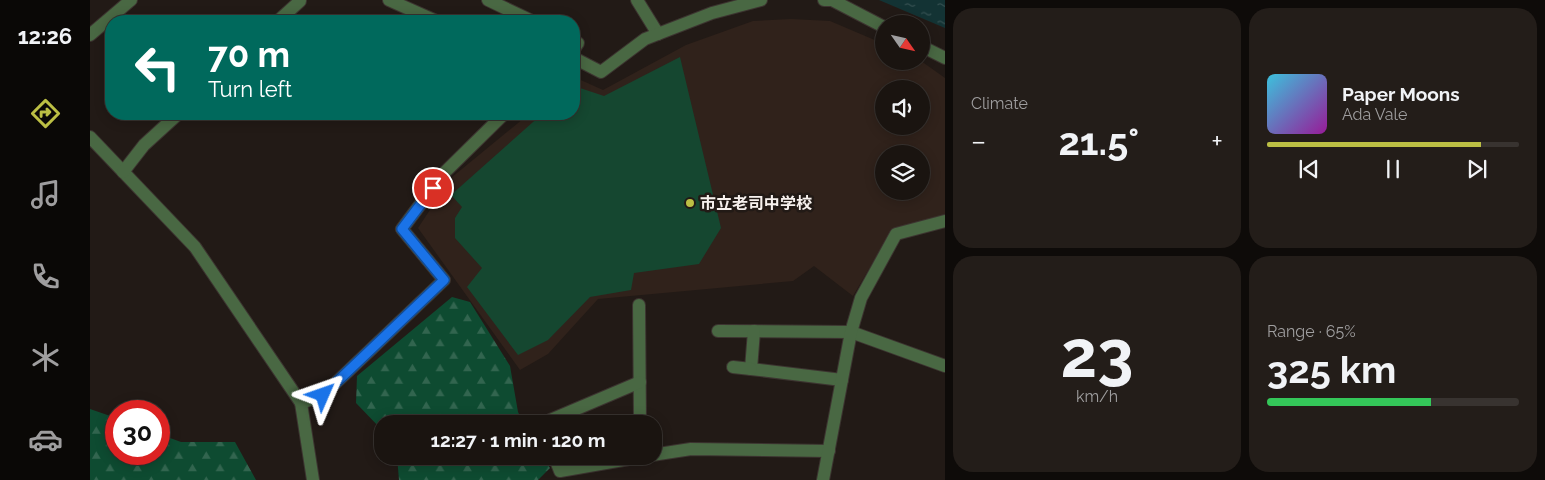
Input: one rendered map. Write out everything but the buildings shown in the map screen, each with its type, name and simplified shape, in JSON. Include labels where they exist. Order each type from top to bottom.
[{"type":"street","points":[[113,15],[131,0]]},
{"type":"street","points":[[389,0],[423,15]]},
{"type":"street","points":[[488,0],[519,15]]},
{"type":"street","points":[[637,0],[658,34]]},
{"type":"street","points":[[580,61],[601,72],[645,39],[712,13],[761,0]]},
{"type":"street","points":[[824,0],[832,0],[875,22]]},
{"type":"street","points":[[285,15],[300,1]]},
{"type":"street","points":[[90,35],[105,22]]},
{"type":"street","points":[[930,50],[945,58]]},
{"type":"street","points":[[123,172],[144,145],[171,120]]},
{"type":"street","points":[[301,403],[323,395],[444,280],[402,229],[443,174],[498,120]]},
{"type":"street","points":[[90,137],[195,247],[301,403],[313,480]]},
{"type":"street","points":[[823,480],[851,332],[861,298],[896,234],[945,222]]},
{"type":"street","points":[[639,305],[640,415]]},
{"type":"street","points":[[718,331],[851,332],[945,366]]},
{"type":"street","points":[[751,369],[754,331]]},
{"type":"street","points":[[733,367],[842,380]]},
{"type":"street","points":[[562,415],[640,382]]},
{"type":"street","points":[[662,453],[691,449],[828,451]]},
{"type":"street","points":[[558,465],[560,470],[590,465]]},
{"type":"shaded area","name":"市立老司中学校","points":[[791,19],[830,21],[875,40],[875,70],[930,70],[930,67],[945,78],[945,214],[892,230],[853,296],[814,266],[793,281],[598,299],[548,354],[520,370],[418,228],[451,178],[522,120],[580,120],[580,80],[603,90],[686,45],[753,21]]},
{"type":"green space","points":[[680,57],[721,228],[699,264],[634,273],[631,290],[590,297],[548,340],[518,355],[467,287],[482,268],[455,238],[455,218],[462,207],[451,195],[535,120],[580,120],[580,88],[604,96]]},
{"type":"green space","points":[[452,297],[470,302],[510,366],[520,415],[374,415],[374,422],[356,403],[357,376]]},
{"type":"green space","points":[[90,409],[105,414],[105,465],[170,465],[170,438],[181,442],[235,442],[256,480],[90,480]]},
{"type":"green space","points":[[398,465],[548,465],[550,468],[538,480],[399,480]]},
{"type":"water","points":[[879,0],[945,0],[945,28],[930,22],[930,15],[914,15]]},
{"type":"place","name":"市立老司中学校","points":[[690,203]]},
{"type":"route","points":[[323,395],[444,280],[402,229],[433,188]]}]
